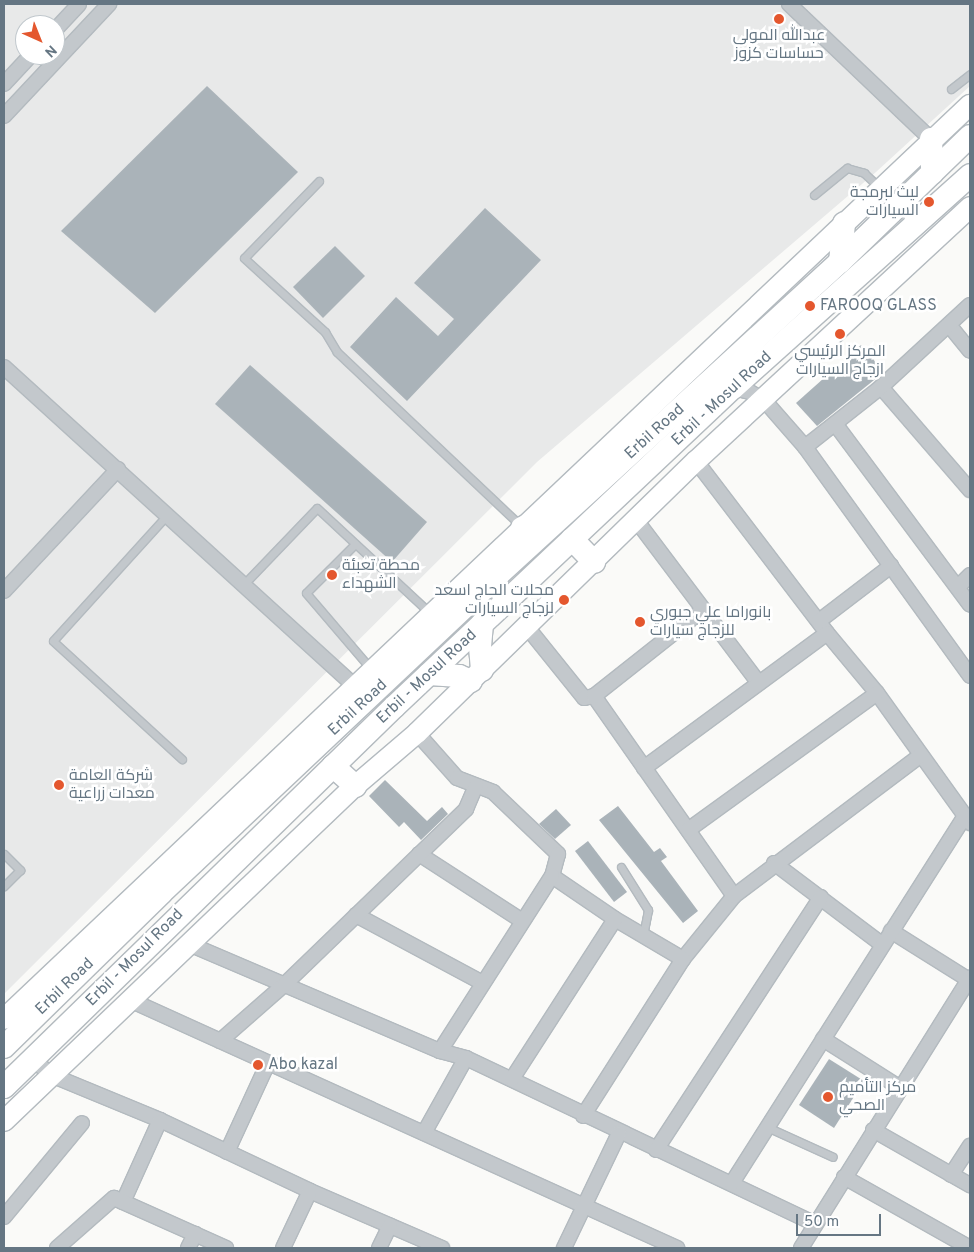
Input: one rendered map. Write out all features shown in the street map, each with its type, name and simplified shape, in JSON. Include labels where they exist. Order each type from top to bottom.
[{"type":"highway","name":"Erbil - Mosul Road","points":[[4,1087],[333,766],[572,539],[840,262],[970,136]]},
{"type":"highway","points":[[931,139],[932,173]]},
{"type":"highway","name":"Erbil - Mosul Road","points":[[726,381],[970,175]]},
{"type":"highway","points":[[840,262],[844,223]]},
{"type":"highway","name":"Erbil Road","points":[[4,1047],[15,1017],[233,814],[580,499],[726,381]]},
{"type":"highway","points":[[522,528],[580,499]]},
{"type":"highway","points":[[572,539],[594,562]]},
{"type":"highway","points":[[429,674],[477,676],[482,624]]},
{"type":"highway","points":[[333,766],[355,786]]},
{"type":"main road","points":[[233,814],[355,686],[931,139],[970,105]]},
{"type":"main road","points":[[4,1121],[355,786],[417,733],[477,676],[696,461],[970,207]]},
{"type":"street","points":[[65,19],[79,4]]},
{"type":"street","points":[[4,116],[109,4]]},
{"type":"street","points":[[789,4],[931,139]]},
{"type":"street","points":[[4,84],[22,65]]},
{"type":"street","points":[[805,447],[836,425],[970,305]]},
{"type":"street","points":[[949,325],[970,351]]},
{"type":"street","points":[[4,367],[168,514],[355,686]]},
{"type":"street","points":[[726,381],[764,400],[805,447],[970,676]]},
{"type":"street","points":[[881,386],[970,490]]},
{"type":"street","points":[[836,425],[970,605]]},
{"type":"street","points":[[696,461],[823,627],[877,693],[967,819],[891,931],[732,1183]]},
{"type":"street","points":[[4,591],[118,469]]},
{"type":"street","points":[[636,520],[759,683]]},
{"type":"street","points":[[644,768],[759,683],[891,566]]},
{"type":"street","points":[[958,588],[970,575]]},
{"type":"street","points":[[527,627],[584,698],[594,696],[703,610]]},
{"type":"street","points":[[688,830],[877,693]]},
{"type":"street","points":[[594,696],[734,896]]},
{"type":"street","points":[[417,733],[457,778],[493,792],[558,854],[552,876],[481,982],[440,1051]]},
{"type":"street","points":[[583,1116],[683,959],[734,896],[774,863],[921,756]]},
{"type":"street","points":[[220,1041],[285,984],[466,809],[476,786]]},
{"type":"street","points":[[419,854],[522,921]]},
{"type":"street","points":[[774,863],[882,945]]},
{"type":"street","points":[[552,876],[615,919],[683,959]]},
{"type":"street","points":[[656,1150],[821,897]]},
{"type":"street","points":[[356,915],[481,982]]},
{"type":"street","points":[[512,1079],[615,919]]},
{"type":"street","points":[[801,1248],[969,979],[891,931]]},
{"type":"street","points":[[189,944],[440,1051],[466,1058],[512,1079],[583,1116],[732,1183],[815,1224]]},
{"type":"street","points":[[130,1000],[677,1248]]},
{"type":"street","points":[[823,1039],[900,1087]]},
{"type":"street","points":[[424,1133],[466,1058]]},
{"type":"street","points":[[33,1059],[51,1075],[160,1120],[310,1191],[442,1248]]},
{"type":"street","points":[[227,1152],[268,1064]]},
{"type":"street","points":[[122,1202],[160,1120]]},
{"type":"street","points":[[4,1217],[82,1123]]},
{"type":"street","points":[[873,1130],[970,1185]]},
{"type":"street","points":[[564,1248],[619,1133]]},
{"type":"street","points":[[951,1175],[970,1146]]},
{"type":"street","points":[[844,1177],[970,1248]]},
{"type":"street","points":[[283,1248],[310,1191]]},
{"type":"street","points":[[57,1248],[114,1198],[226,1248]]},
{"type":"street","points":[[379,1248],[390,1225]]},
{"type":"street","points":[[188,1248],[195,1234]]},
{"type":"lane","points":[[951,89],[970,74]]},
{"type":"lane","points":[[814,195],[847,168],[864,173],[880,188]]},
{"type":"lane","points":[[319,180],[244,258],[325,332],[337,352],[522,528]]},
{"type":"lane","points":[[244,584],[317,508],[431,614]]},
{"type":"lane","points":[[168,514],[53,641],[182,759]]},
{"type":"lane","points":[[355,544],[306,593],[372,670]]},
{"type":"lane","points":[[4,854],[20,870],[4,886]]},
{"type":"lane","points":[[621,867],[648,910],[643,936]]},
{"type":"lane","points":[[767,1128],[833,1157]]},
{"type":"shaded area","points":[[4,4],[970,4],[970,86],[876,172],[537,462],[4,994]]},
{"type":"building","points":[[207,86],[298,172],[155,313],[61,231]]},
{"type":"building","points":[[485,208],[541,260],[407,401],[350,347],[396,297],[438,336],[454,319],[414,283]]},
{"type":"building","points":[[335,246],[365,276],[323,318],[293,287]]},
{"type":"building","points":[[861,345],[884,372],[817,426],[796,403]]},
{"type":"building","points":[[250,365],[427,522],[392,562],[215,404]]},
{"type":"building","points":[[385,780],[427,821],[442,807],[448,814],[421,840],[404,822],[399,827],[369,796]]},
{"type":"building","points":[[618,806],[654,852],[660,848],[667,857],[661,861],[698,911],[683,923],[599,820]]},
{"type":"building","points":[[556,809],[571,825],[555,839],[539,824]]},
{"type":"building","points":[[588,841],[627,892],[614,902],[575,851]]},
{"type":"building","points":[[829,1059],[864,1081],[834,1128],[799,1105]]},
{"type":"place","name":"عبدالله المولى حساسات كزوز","points":[[779,19]]},
{"type":"place","name":"ليث لبرمجة السيارات","points":[[929,202]]},
{"type":"place","name":"FAROOQ GLASS","points":[[810,306]]},
{"type":"place","name":"المركز الرئيسي ازجاج السيارات","points":[[840,334]]},
{"type":"place","name":"محطة تعبئة الشهداء","points":[[332,575]]},
{"type":"place","name":"محلات الحاج اسعد لزجاج السيارات","points":[[564,600]]},
{"type":"place","name":"بانوراما علي جبوري للزجاج سيارات","points":[[640,622]]},
{"type":"place","name":"شركة العامة معدات زراعية","points":[[59,785]]},
{"type":"place","name":"Abo kazal","points":[[258,1065]]},
{"type":"place","name":"مركز التأميم الصحي","points":[[828,1097]]}]
